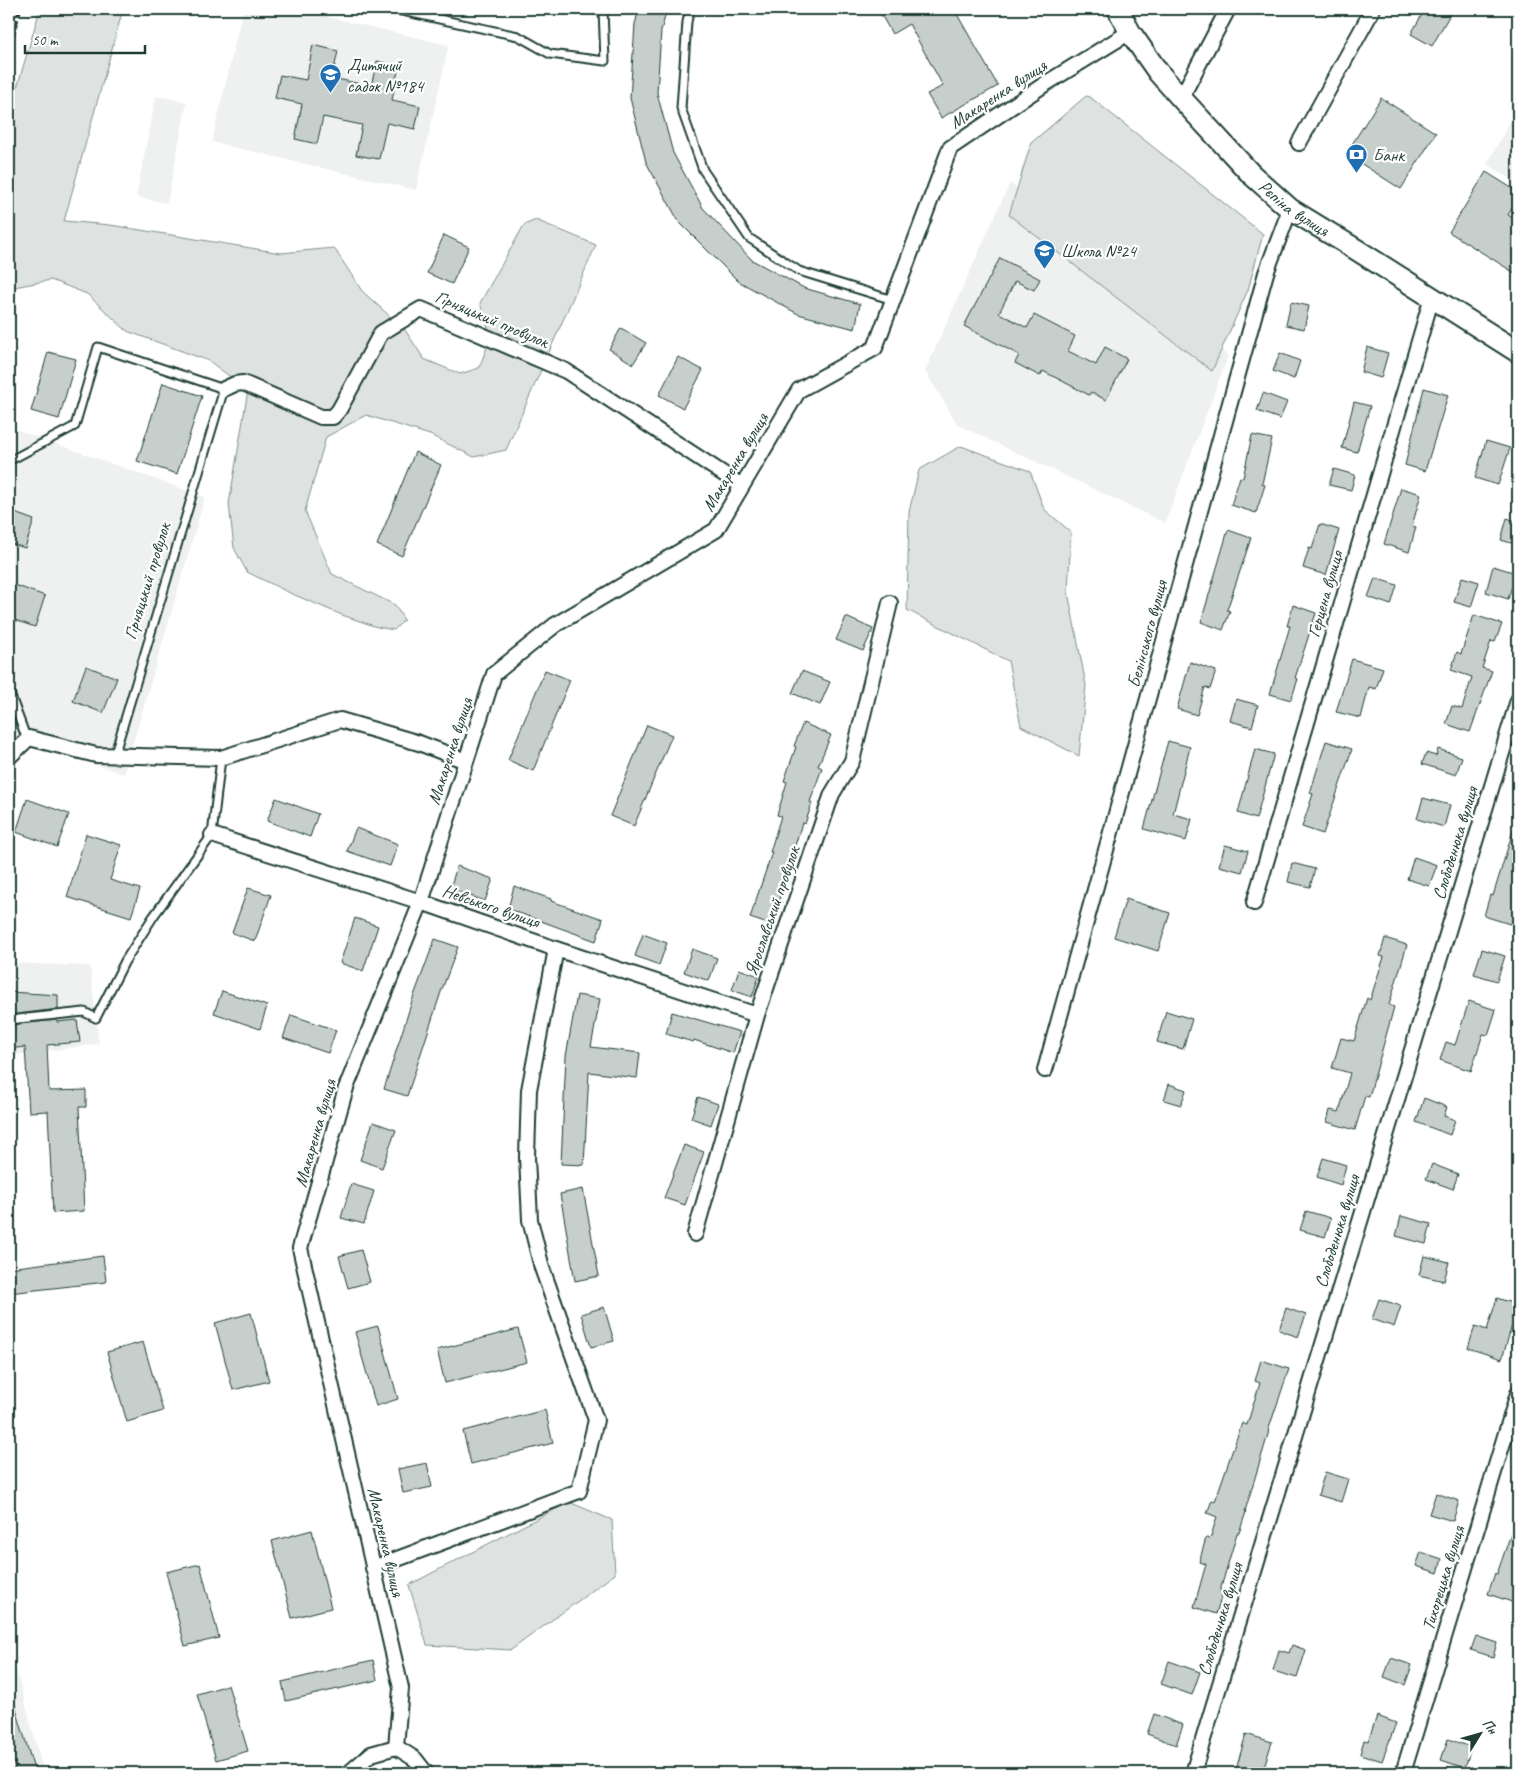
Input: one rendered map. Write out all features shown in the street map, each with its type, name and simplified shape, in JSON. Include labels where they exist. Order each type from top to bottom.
[{"type":"street","name":"Рєпіна вулиця","points":[[1118,9],[1130,32],[1158,72],[1251,174],[1290,209],[1518,352]]},
{"type":"street","points":[[1181,98],[1228,9]]},
{"type":"street","points":[[1299,143],[1373,9]]},
{"type":"street","name":"Макаренка вулиця","points":[[396,1747],[401,1688],[300,1248],[346,1088],[421,902],[494,674],[555,626],[716,530],[799,390],[875,348],[950,148],[1045,84],[1130,32]]},
{"type":"street","name":"Белінського вулиця","points":[[1045,1070],[1266,273],[1290,209]]},
{"type":"street","name":"Герцена вулиця","points":[[1254,903],[1432,297]]},
{"type":"street","name":"Гірняцький провулок","points":[[224,389],[235,384],[243,384],[321,417],[333,417],[339,410],[381,333],[421,308],[566,371],[742,486]]},
{"type":"street","name":"Ярославський провулок","points":[[695,1234],[757,1015],[832,794],[852,761],[890,603]]},
{"type":"street","name":"Слободенюка вулиця","points":[[1193,1773],[1518,700]]},
{"type":"street","points":[[9,757],[29,738],[96,755],[221,758],[340,720],[419,743],[466,761]]},
{"type":"street","name":"Невського вулиця","points":[[212,835],[421,902],[556,949],[757,1015]]},
{"type":"street","points":[[373,1568],[579,1491],[596,1420],[542,1268],[530,1220],[527,1158],[530,1090],[556,949]]},
{"type":"street","name":"Тихорецька вулиця","points":[[1403,1773],[1513,1429],[1518,1393]]},
{"type":"street","points":[[349,1773],[371,1754],[396,1747],[415,1759],[426,1773]]},
{"type":"street","points":[[364,1773],[371,1754]]},
{"type":"lane","points":[[393,9],[518,36],[550,54],[605,61],[603,9]]},
{"type":"lane","points":[[690,9],[687,22],[682,108],[703,170],[749,238],[799,271],[893,300]]},
{"type":"lane","name":"Гірняцький провулок","points":[[9,461],[75,426],[98,348],[224,389],[114,756]]},
{"type":"lane","points":[[9,691],[27,740]]},
{"type":"lane","points":[[9,1020],[84,1012],[96,1018],[125,961],[153,917],[212,835],[221,758]]},
{"type":"shaded area","points":[[40,9],[123,9],[64,221],[110,225],[281,253],[334,248],[362,291],[405,330],[424,359],[460,374],[479,368],[491,337],[480,303],[524,225],[536,220],[596,245],[506,450],[474,457],[430,435],[366,415],[326,437],[305,511],[332,574],[395,605],[404,620],[394,630],[377,627],[342,615],[247,572],[234,548],[229,504],[248,390],[209,361],[127,331],[87,294],[51,280],[9,288],[9,115]]},
{"type":"shaded area","name":"Дитячий садок №184","points":[[243,9],[294,9],[449,45],[416,190],[212,142]]},
{"type":"shaded area","points":[[156,96],[187,102],[167,203],[136,197]]},
{"type":"shaded area","points":[[1086,96],[1090,97],[1263,234],[1248,290],[1212,371],[1009,215],[1031,143]]},
{"type":"shaded area","points":[[1518,107],[1518,183],[1487,164]]},
{"type":"shaded area","name":"Школа №24","points":[[1010,183],[1228,356],[1165,523],[958,425],[925,371]]},
{"type":"shaded area","points":[[9,427],[205,497],[124,774],[9,735]]},
{"type":"shaded area","points":[[961,446],[1030,471],[1044,509],[1071,532],[1068,592],[1086,685],[1079,756],[1021,726],[1008,661],[907,610],[909,512],[919,470]]},
{"type":"shaded area","points":[[9,963],[90,966],[99,1044],[9,1056]]},
{"type":"shaded area","points":[[569,1502],[612,1520],[615,1574],[511,1650],[427,1645],[409,1585]]},
{"type":"shaded area","points":[[9,1643],[44,1773],[9,1773]]},
{"type":"building","points":[[639,9],[667,9],[661,31],[657,93],[673,153],[703,208],[752,260],[804,288],[860,304],[855,329],[798,314],[738,281],[679,222],[646,162],[630,98],[635,24]]},
{"type":"building","points":[[878,9],[954,9],[998,86],[941,118],[927,94],[943,86],[909,24],[892,34]]},
{"type":"building","points":[[1425,9],[1453,9],[1432,46],[1411,34]]},
{"type":"building","points":[[313,45],[338,51],[332,78],[371,86],[377,61],[399,66],[392,100],[420,106],[415,129],[387,123],[379,159],[356,155],[362,125],[323,117],[317,144],[295,139],[302,104],[275,98],[280,75],[306,80]]},
{"type":"building","points":[[1381,98],[1436,133],[1401,189],[1346,154]]},
{"type":"building","points":[[1486,172],[1518,192],[1518,197],[1508,215],[1518,221],[1518,275],[1449,232]]},
{"type":"building","points":[[444,235],[469,247],[452,284],[427,273]]},
{"type":"building","points":[[1000,258],[1040,279],[1034,290],[1015,281],[999,313],[1027,328],[1034,315],[1075,336],[1068,351],[1096,365],[1105,347],[1127,359],[1106,400],[1091,392],[1089,395],[1043,371],[1040,376],[1015,363],[1019,355],[964,326]]},
{"type":"building","points":[[1291,302],[1309,306],[1304,329],[1286,325]]},
{"type":"building","points":[[621,328],[646,343],[633,364],[609,349]]},
{"type":"building","points":[[1367,347],[1388,353],[1381,378],[1361,372]]},
{"type":"building","points":[[48,352],[76,359],[59,419],[31,411]]},
{"type":"building","points":[[1280,353],[1300,361],[1294,379],[1273,371]]},
{"type":"building","points":[[678,357],[703,370],[683,408],[659,395]]},
{"type":"building","points":[[163,383],[202,396],[177,474],[137,461]]},
{"type":"building","points":[[1424,388],[1448,395],[1425,471],[1405,465]]},
{"type":"building","points":[[1263,393],[1287,402],[1280,419],[1257,411]]},
{"type":"building","points":[[1354,402],[1370,406],[1357,452],[1342,448]]},
{"type":"building","points":[[1252,435],[1272,439],[1262,484],[1265,485],[1256,513],[1231,505],[1240,477],[1243,478]]},
{"type":"building","points":[[1486,441],[1510,448],[1498,485],[1475,478]]},
{"type":"building","points":[[415,452],[441,465],[402,556],[377,545]]},
{"type":"building","points":[[1334,469],[1355,475],[1351,490],[1329,485]]},
{"type":"building","points":[[1401,488],[1421,494],[1412,526],[1416,527],[1409,552],[1384,544]]},
{"type":"building","points":[[9,511],[34,520],[25,548],[9,543]]},
{"type":"building","points":[[1507,518],[1518,522],[1518,545],[1501,540]]},
{"type":"building","points":[[1320,524],[1339,530],[1326,575],[1303,568],[1309,548],[1312,549]]},
{"type":"building","points":[[1228,530],[1251,538],[1227,610],[1230,611],[1223,630],[1201,622]]},
{"type":"building","points":[[1493,566],[1516,573],[1508,599],[1486,592]]},
{"type":"building","points":[[1462,577],[1479,582],[1471,607],[1454,602]]},
{"type":"building","points":[[1375,578],[1397,585],[1391,605],[1368,597]]},
{"type":"building","points":[[9,583],[45,596],[35,627],[9,618]]},
{"type":"building","points":[[1293,605],[1316,613],[1295,678],[1298,679],[1291,700],[1270,694],[1290,626],[1287,626]]},
{"type":"building","points":[[1474,615],[1502,624],[1495,642],[1491,641],[1482,668],[1492,671],[1470,732],[1446,724],[1452,706],[1462,709],[1472,677],[1451,670],[1457,652],[1461,654]]},
{"type":"building","points":[[846,617],[873,629],[863,651],[836,640]]},
{"type":"building","points":[[1352,659],[1383,668],[1376,689],[1369,687],[1361,718],[1336,712]]},
{"type":"building","points":[[1190,662],[1216,671],[1210,689],[1205,687],[1197,715],[1177,709]]},
{"type":"building","points":[[86,666],[117,678],[103,713],[73,701]]},
{"type":"building","points":[[545,670],[570,680],[533,771],[508,760]]},
{"type":"building","points":[[802,671],[830,682],[820,705],[792,693]]},
{"type":"building","points":[[1236,699],[1258,705],[1252,727],[1230,721]]},
{"type":"building","points":[[803,723],[831,735],[818,766],[822,768],[810,802],[812,803],[805,824],[802,823],[771,925],[750,918],[772,852],[770,852],[781,816],[777,815],[787,782],[784,781]]},
{"type":"building","points":[[647,725],[672,735],[634,826],[610,816]]},
{"type":"building","points":[[1168,741],[1190,747],[1173,814],[1192,819],[1186,841],[1144,829]]},
{"type":"building","points":[[1326,741],[1352,749],[1323,834],[1302,827],[1313,794],[1310,793]]},
{"type":"building","points":[[1255,749],[1274,754],[1256,819],[1238,813]]},
{"type":"building","points":[[1438,749],[1462,757],[1456,775],[1422,764],[1426,753],[1436,756]]},
{"type":"building","points":[[276,798],[318,814],[310,837],[267,821]]},
{"type":"building","points":[[1423,798],[1450,805],[1444,827],[1417,819]]},
{"type":"building","points":[[27,799],[69,814],[57,847],[16,832]]},
{"type":"building","points":[[1515,824],[1518,825],[1518,908],[1513,925],[1484,916],[1490,895],[1493,896]]},
{"type":"building","points":[[356,828],[398,844],[390,866],[347,851]]},
{"type":"building","points":[[86,834],[121,845],[110,880],[140,889],[131,917],[67,897]]},
{"type":"building","points":[[1225,845],[1248,851],[1242,872],[1219,866]]},
{"type":"building","points":[[1414,857],[1437,865],[1429,886],[1407,879]]},
{"type":"building","points":[[1292,863],[1315,869],[1310,887],[1288,882]]},
{"type":"building","points":[[457,866],[493,879],[485,901],[450,889]]},
{"type":"building","points":[[514,886],[603,919],[596,941],[508,909]]},
{"type":"building","points":[[248,888],[271,895],[255,941],[232,933]]},
{"type":"building","points":[[1126,899],[1170,913],[1158,951],[1114,937]]},
{"type":"building","points":[[355,918],[378,926],[363,971],[340,963]]},
{"type":"building","points":[[643,934],[667,943],[659,965],[635,956]]},
{"type":"building","points":[[1385,938],[1407,945],[1389,1005],[1394,1007],[1369,1097],[1365,1096],[1355,1130],[1327,1122],[1330,1110],[1339,1112],[1350,1073],[1332,1068],[1341,1038],[1354,1041],[1367,998],[1370,1000],[1384,957],[1380,956]]},
{"type":"building","points":[[435,939],[458,947],[441,992],[407,1096],[384,1089],[412,1001]]},
{"type":"building","points":[[692,949],[717,958],[709,981],[684,972]]},
{"type":"building","points":[[1482,949],[1505,956],[1497,981],[1474,974]]},
{"type":"building","points":[[739,969],[759,976],[752,997],[732,990]]},
{"type":"building","points":[[222,991],[267,1006],[260,1029],[214,1013]]},
{"type":"building","points":[[9,992],[58,995],[58,1009],[9,1015]]},
{"type":"building","points":[[577,995],[600,999],[591,1047],[640,1053],[637,1078],[589,1072],[584,1165],[561,1164],[566,1056]]},
{"type":"building","points":[[1469,1001],[1496,1010],[1488,1035],[1483,1034],[1471,1071],[1440,1060],[1446,1042],[1455,1045]]},
{"type":"building","points":[[1166,1011],[1192,1019],[1183,1049],[1157,1042]]},
{"type":"building","points":[[672,1012],[740,1032],[733,1053],[694,1040],[693,1042],[666,1034]]},
{"type":"building","points":[[291,1015],[336,1030],[328,1053],[283,1038]]},
{"type":"building","points":[[57,1020],[57,1022],[77,1020],[80,1042],[47,1045],[49,1091],[86,1090],[86,1107],[79,1107],[84,1211],[53,1213],[48,1111],[29,1112],[25,1047],[9,1049],[9,1025]]},
{"type":"building","points":[[1169,1084],[1186,1090],[1181,1105],[1164,1100]]},
{"type":"building","points":[[698,1097],[718,1104],[711,1125],[691,1118]]},
{"type":"building","points":[[1424,1098],[1447,1107],[1444,1116],[1455,1120],[1450,1135],[1416,1122]]},
{"type":"building","points":[[373,1122],[396,1130],[382,1168],[360,1160]]},
{"type":"building","points":[[684,1145],[704,1152],[685,1205],[664,1198]]},
{"type":"building","points":[[1323,1158],[1346,1165],[1341,1185],[1317,1177]]},
{"type":"building","points":[[1432,1164],[1458,1174],[1453,1189],[1426,1179]]},
{"type":"building","points":[[351,1184],[374,1191],[364,1224],[341,1218]]},
{"type":"building","points":[[583,1189],[599,1276],[575,1281],[560,1194]]},
{"type":"building","points":[[1306,1211],[1331,1218],[1325,1237],[1300,1230]]},
{"type":"building","points":[[1401,1216],[1431,1224],[1426,1244],[1396,1236]]},
{"type":"building","points":[[361,1250],[370,1282],[348,1288],[339,1256]]},
{"type":"building","points":[[103,1256],[106,1282],[9,1293],[9,1268]]},
{"type":"building","points":[[1424,1256],[1449,1262],[1444,1281],[1419,1275]]},
{"type":"building","points":[[1497,1298],[1518,1305],[1502,1359],[1468,1348],[1475,1326],[1487,1330]]},
{"type":"building","points":[[1379,1299],[1401,1306],[1394,1327],[1372,1319]]},
{"type":"building","points":[[604,1307],[614,1341],[591,1347],[581,1314]]},
{"type":"building","points":[[1286,1308],[1306,1315],[1298,1337],[1279,1330]]},
{"type":"building","points":[[251,1313],[269,1381],[233,1390],[215,1323]]},
{"type":"building","points":[[378,1326],[398,1399],[376,1406],[355,1332]]},
{"type":"building","points":[[518,1329],[527,1362],[445,1383],[437,1350]]},
{"type":"building","points":[[143,1342],[163,1411],[127,1422],[107,1352]]},
{"type":"building","points":[[1261,1360],[1289,1369],[1268,1431],[1246,1512],[1239,1533],[1237,1533],[1220,1591],[1223,1591],[1216,1614],[1194,1607],[1206,1564],[1199,1562],[1206,1538],[1210,1539],[1217,1517],[1207,1513],[1212,1500],[1215,1501],[1242,1423],[1247,1425],[1260,1383],[1255,1381]]},
{"type":"building","points":[[545,1410],[553,1443],[471,1464],[463,1431]]},
{"type":"building","points":[[427,1463],[432,1487],[403,1493],[398,1469]]},
{"type":"building","points":[[1325,1472],[1348,1479],[1341,1502],[1318,1495]]},
{"type":"building","points":[[1436,1493],[1459,1501],[1453,1521],[1429,1514]]},
{"type":"building","points":[[1516,1519],[1518,1519],[1518,1582],[1512,1602],[1488,1594]]},
{"type":"building","points":[[312,1530],[331,1608],[292,1618],[272,1541]]},
{"type":"building","points":[[1421,1552],[1442,1559],[1438,1573],[1416,1566]]},
{"type":"building","points":[[200,1564],[219,1638],[185,1646],[166,1572]]},
{"type":"building","points":[[1476,1636],[1497,1643],[1493,1657],[1471,1650]]},
{"type":"building","points":[[1292,1645],[1306,1650],[1297,1678],[1273,1671],[1279,1650],[1289,1653]]},
{"type":"building","points":[[1391,1658],[1412,1665],[1405,1685],[1384,1677]]},
{"type":"building","points":[[373,1660],[377,1680],[286,1701],[282,1682]]},
{"type":"building","points":[[1169,1661],[1200,1672],[1192,1695],[1161,1684]]},
{"type":"building","points":[[228,1685],[248,1751],[216,1760],[197,1694]]},
{"type":"building","points":[[9,1695],[12,1695],[35,1773],[16,1773],[9,1747]]},
{"type":"building","points":[[1154,1714],[1183,1725],[1176,1745],[1147,1734]]},
{"type":"building","points":[[1377,1716],[1396,1723],[1382,1761],[1360,1754],[1364,1740],[1368,1741]]},
{"type":"building","points":[[1246,1734],[1272,1742],[1262,1773],[1235,1773]]},
{"type":"building","points":[[1448,1739],[1471,1747],[1465,1768],[1441,1760]]},
{"type":"railway","points":[[9,50],[20,9]]},
{"type":"place","name":"Дитячий садок №184","points":[[331,94]]},
{"type":"place","name":"Банк","points":[[1357,174]]},
{"type":"place","name":"Школа №24","points":[[1045,270]]}]
